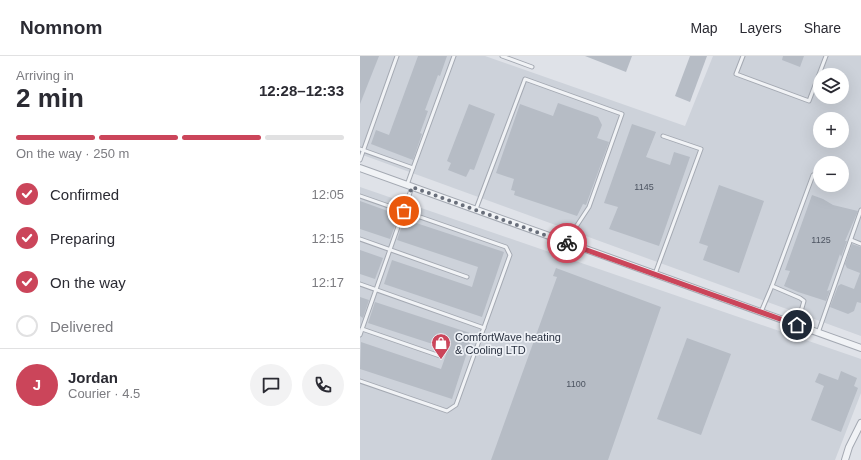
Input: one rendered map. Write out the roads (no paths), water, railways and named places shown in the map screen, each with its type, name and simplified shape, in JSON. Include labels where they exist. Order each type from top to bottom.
[{"type":"street","points":[[360,168],[861,348]]},
{"type":"street","points":[[845,460],[849,447],[861,424]]},
{"type":"lane","points":[[360,160],[362,149],[397,56]]},
{"type":"lane","points":[[360,335],[404,211],[413,168],[454,56]]},
{"type":"lane","points":[[502,56],[532,67]]},
{"type":"lane","points":[[743,56],[736,74],[809,100],[826,56]]},
{"type":"lane","points":[[476,209],[525,79],[622,114],[589,207],[566,243]]},
{"type":"lane","points":[[655,274],[701,149],[663,136]]},
{"type":"lane","points":[[362,149],[413,168]]},
{"type":"lane","points":[[761,312],[813,175]]},
{"type":"lane","points":[[360,196],[506,247],[510,255],[456,405],[447,411],[360,381]]},
{"type":"lane","points":[[818,333],[861,210]]},
{"type":"lane","points":[[360,239],[467,277]]},
{"type":"lane","points":[[851,240],[861,244]]},
{"type":"lane","points":[[360,284],[484,328]]},
{"type":"lane","points":[[772,286],[804,301],[797,325]]},
{"type":"lane","points":[[361,329],[440,356]]},
{"type":"place","name":"ComfortWave heating & Cooling LTD","points":[[441,360]]}]
